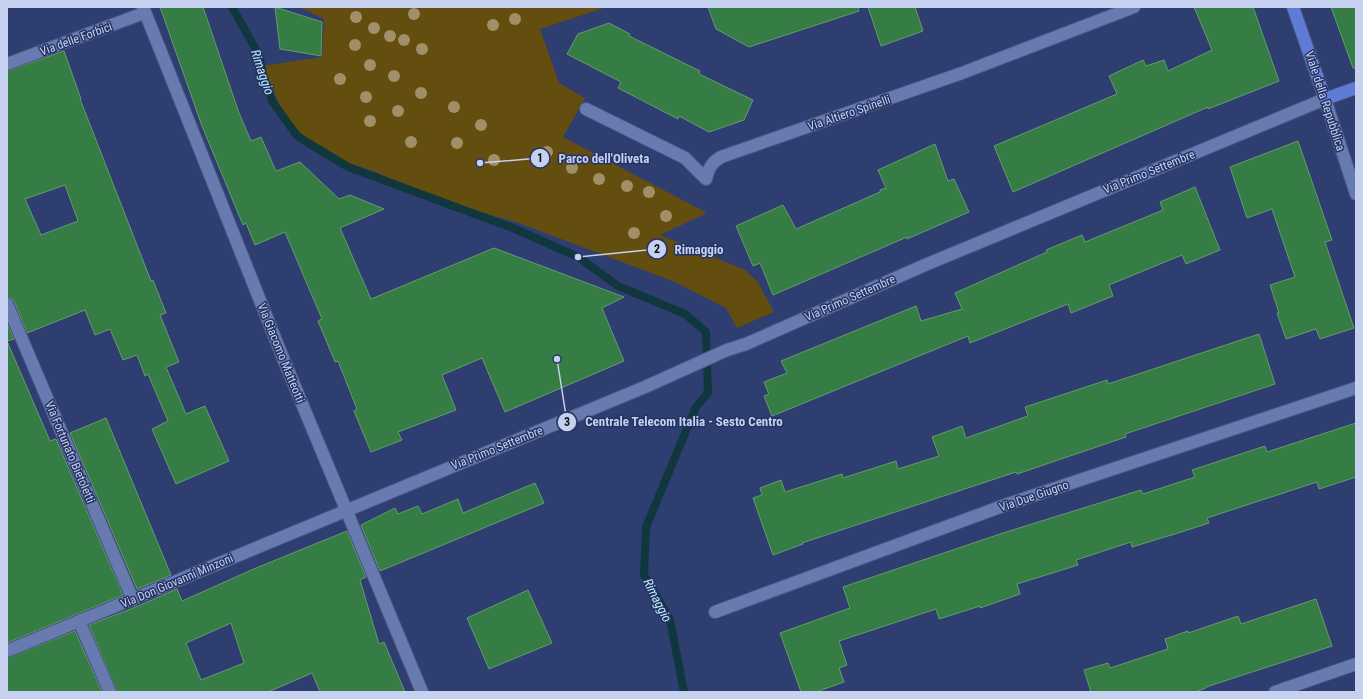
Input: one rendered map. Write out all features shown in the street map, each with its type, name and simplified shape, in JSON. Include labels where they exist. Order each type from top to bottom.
[{"type":"main road","name":"Viale della Repubblica","points":[[1293,7],[1325,99]]},
{"type":"main road","name":"Via Primo Settembre","points":[[1325,99],[1356,88]]},
{"type":"street","name":"Via Altiero Spinelli","points":[[586,109],[685,158],[706,179],[708,168],[713,161],[721,157],[962,73],[1134,7]]},
{"type":"street","name":"Via delle Forbici","points":[[7,64],[143,10]]},
{"type":"street","name":"Via Giacomo Matteotti","points":[[143,10],[283,358],[422,692]]},
{"type":"street","name":"Viale della Repubblica","points":[[1325,99],[1356,194]]},
{"type":"street","name":"Via Primo Settembre","points":[[346,511],[645,388],[727,350],[746,344],[925,265],[1325,99]]},
{"type":"street","name":"Via Fortunato Bietoletti","points":[[7,304],[133,600]]},
{"type":"street","name":"Via Due Giugno","points":[[715,612],[1008,504],[1356,388]]},
{"type":"street","name":"Via Don Giovanni Minzoni","points":[[7,651],[346,511]]},
{"type":"street","points":[[79,621],[110,692]]},
{"type":"street","points":[[1275,692],[1356,664]]},
{"type":"shaded area","points":[[299,7],[607,7],[540,29],[559,83],[585,98],[563,137],[707,213],[660,235],[745,270],[757,281],[774,312],[737,328],[726,308],[675,282],[516,222],[428,198],[376,172],[321,154],[285,116],[262,66],[322,57],[324,19]]},
{"type":"building","points":[[160,7],[203,7],[239,113],[251,141],[261,137],[276,171],[300,162],[339,199],[350,195],[384,209],[340,228],[371,299],[494,248],[624,297],[602,308],[624,361],[505,412],[482,358],[442,375],[456,410],[398,432],[402,440],[371,452],[354,411],[357,409],[338,361],[335,362],[318,321],[322,319],[285,232],[255,245],[246,223],[243,225],[202,126]]},
{"type":"building","points":[[275,7],[322,22],[321,56],[280,49]]},
{"type":"building","points":[[708,7],[858,7],[859,11],[749,47],[716,29]]},
{"type":"building","points":[[868,7],[915,7],[923,31],[881,46]]},
{"type":"building","points":[[1194,7],[1253,7],[1279,81],[1208,109],[1208,107],[1013,192],[994,146],[1117,94],[1109,76],[1143,60],[1146,66],[1164,60],[1168,71],[1212,50]]},
{"type":"building","points":[[1331,7],[1356,7],[1356,68],[1353,68]]},
{"type":"building","points":[[609,23],[630,34],[629,36],[700,71],[699,74],[753,100],[744,120],[709,132],[679,116],[678,119],[618,88],[621,82],[567,54],[578,34]]},
{"type":"building","points":[[64,51],[80,99],[151,281],[153,280],[166,313],[160,315],[179,362],[166,367],[186,414],[205,406],[229,461],[176,484],[152,429],[168,421],[148,374],[145,376],[137,355],[123,360],[110,329],[95,335],[85,310],[27,333],[14,301],[7,297],[7,71]],"holes":[[[65,185],[78,221],[41,235],[25,199]]]},
{"type":"building","points":[[1298,141],[1332,240],[1325,242],[1354,328],[1320,339],[1316,329],[1286,339],[1277,313],[1279,313],[1270,285],[1295,277],[1272,209],[1247,218],[1230,167]]},
{"type":"building","points":[[935,144],[948,181],[954,179],[969,212],[773,295],[760,263],[753,266],[736,226],[783,205],[796,229],[880,192],[880,190],[886,188],[878,170]]},
{"type":"building","points":[[1195,187],[1220,250],[1186,264],[1182,255],[1109,285],[1113,296],[1071,313],[1068,304],[970,343],[968,336],[772,416],[764,396],[769,394],[764,382],[787,373],[781,361],[916,306],[921,321],[962,309],[955,293],[1047,252],[1046,250],[1082,235],[1085,242],[1163,210],[1160,202]]},
{"type":"building","points":[[7,323],[14,339],[7,341]]},
{"type":"building","points":[[1259,334],[1275,384],[1125,434],[1126,437],[1017,474],[1016,472],[802,543],[803,544],[773,555],[753,498],[762,495],[760,488],[781,480],[785,492],[842,474],[843,478],[896,461],[898,469],[939,456],[932,437],[962,426],[966,438],[1028,416],[1025,407],[1107,380],[1108,384]]},
{"type":"building","points":[[7,341],[50,441],[56,439],[123,595],[7,643]]},
{"type":"building","points":[[106,418],[171,575],[137,589],[70,433]]},
{"type":"building","points":[[1356,423],[1356,477],[1319,489],[1317,482],[1207,518],[1209,523],[1132,547],[1131,542],[1076,560],[1078,565],[1017,584],[1020,594],[980,608],[980,606],[939,619],[936,609],[839,641],[847,665],[839,668],[844,682],[816,692],[801,692],[780,633],[850,608],[843,587],[1003,533],[1141,490],[1143,494],[1195,477],[1192,470],[1265,446],[1267,452]]},
{"type":"building","points":[[535,483],[544,503],[380,571],[361,525],[395,508],[398,514],[418,506],[422,514],[458,499],[463,513]]},
{"type":"building","points":[[347,531],[366,577],[360,580],[379,644],[384,642],[405,692],[320,692],[312,673],[268,692],[117,692],[89,625],[177,589],[182,601],[256,568]],"holes":[[[231,623],[244,663],[201,680],[186,643]]]},
{"type":"building","points":[[528,590],[552,643],[489,669],[467,618]]},
{"type":"building","points":[[1316,599],[1332,646],[1206,687],[1195,692],[1091,692],[1084,670],[1108,663],[1110,668],[1168,649],[1165,639],[1188,631],[1188,633],[1238,616],[1241,624]]},
{"type":"building","points":[[75,631],[102,692],[7,692],[7,658]]},
{"type":"waterway","name":"Rimaggio","points":[[232,7],[259,55],[263,75],[272,101],[297,136],[348,167],[513,228],[578,257],[618,286],[685,314],[706,332],[708,393],[696,407],[646,527],[644,575],[670,620],[684,692]]},
{"type":"place","name":"Parco dell'Oliveta","points":[[480,163]]},
{"type":"place","name":"Rimaggio","points":[[578,257]]},
{"type":"place","name":"Centrale Telecom Italia - Sesto Centro","points":[[557,359]]}]
